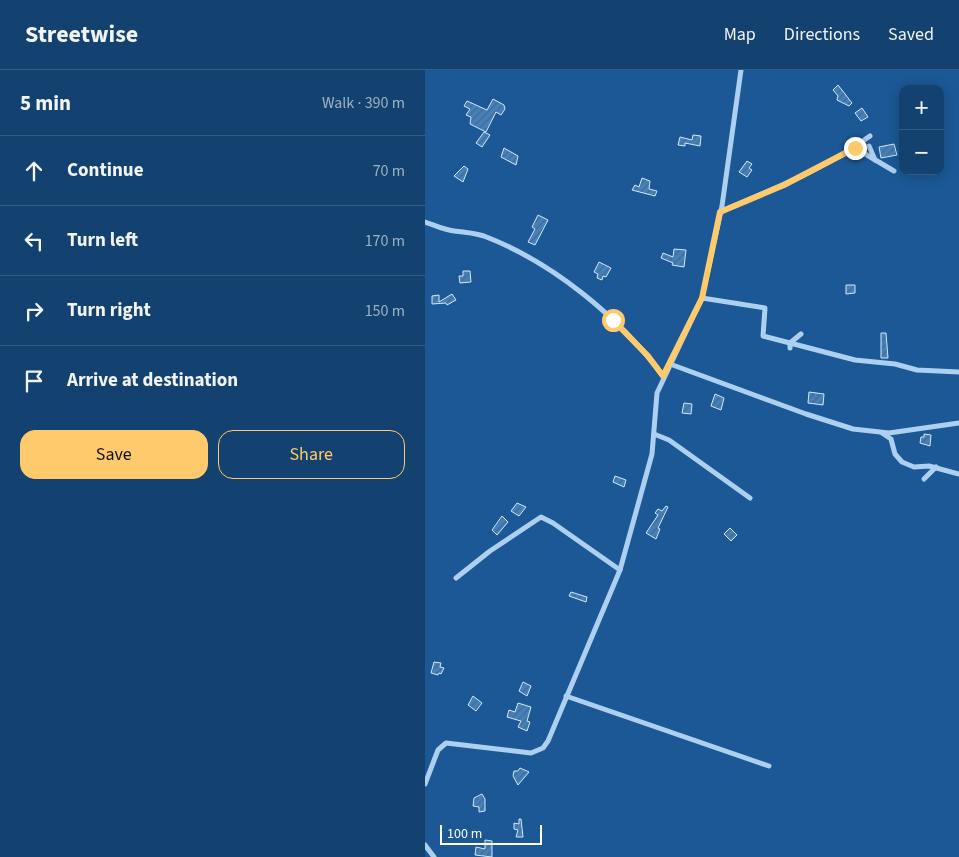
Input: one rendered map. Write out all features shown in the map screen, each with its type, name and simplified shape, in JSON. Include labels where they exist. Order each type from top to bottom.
[{"type":"street","points":[[425,784],[438,750],[446,743],[531,753],[537,751],[548,741],[620,570],[652,454],[655,405],[663,376],[702,298],[720,212],[741,70]]},
{"type":"street","points":[[720,212],[784,185],[855,148],[871,136]]},
{"type":"street","points":[[869,146],[875,160]]},
{"type":"street","points":[[855,148],[893,171]]},
{"type":"street","points":[[425,222],[453,231],[481,235],[543,266],[613,320],[648,356],[663,376]]},
{"type":"street","points":[[702,298],[765,308],[763,336],[790,345],[855,360],[895,364],[917,370],[959,372]]},
{"type":"street","points":[[790,345],[801,334]]},
{"type":"street","points":[[670,364],[806,414],[853,429],[889,433],[959,424]]},
{"type":"street","points":[[879,432],[891,439],[895,454],[902,462],[914,467],[936,467],[959,474]]},
{"type":"street","points":[[654,434],[669,440],[751,498]]},
{"type":"street","points":[[925,479],[936,467]]},
{"type":"street","points":[[456,578],[490,551],[541,517],[553,522],[620,570]]},
{"type":"street","points":[[566,696],[769,766]]},
{"type":"street","points":[[425,845],[434,857]]},
{"type":"building","points":[[838,85],[852,103],[849,106],[837,100],[838,96],[833,90]]},
{"type":"building","points":[[493,99],[504,105],[505,109],[501,115],[496,112],[486,132],[470,124],[471,117],[466,115],[470,109],[464,106],[467,101],[487,110]]},
{"type":"building","points":[[862,108],[868,117],[861,121],[855,113]]},
{"type":"building","points":[[484,132],[490,135],[482,147],[476,143]]},
{"type":"building","points":[[693,135],[701,136],[700,146],[685,143],[685,146],[678,145],[680,137],[692,140]]},
{"type":"building","points":[[894,144],[897,155],[881,158],[879,147]]},
{"type":"building","points":[[504,148],[518,156],[516,165],[501,157]]},
{"type":"building","points":[[747,161],[752,164],[749,168],[752,170],[747,177],[739,172]]},
{"type":"building","points":[[464,166],[468,169],[463,182],[454,176]]},
{"type":"building","points":[[642,178],[650,181],[649,189],[657,191],[655,196],[632,190],[635,185],[639,187]]},
{"type":"building","points":[[538,215],[548,220],[535,245],[528,242],[535,229],[532,227]]},
{"type":"building","points":[[674,249],[686,250],[684,267],[672,265],[673,263],[661,258],[663,253],[673,257]]},
{"type":"building","points":[[599,262],[611,268],[606,277],[603,276],[602,280],[597,278],[598,274],[594,272]]},
{"type":"building","points":[[463,271],[470,271],[471,282],[460,283],[459,276],[463,276]]},
{"type":"building","points":[[846,285],[855,285],[855,293],[846,294]]},
{"type":"building","points":[[452,294],[456,300],[447,305],[446,303],[432,304],[432,296],[439,295],[439,302]]},
{"type":"building","points":[[881,333],[886,333],[888,358],[881,358]]},
{"type":"building","points":[[809,392],[824,394],[823,405],[808,403]]},
{"type":"building","points":[[715,394],[724,398],[721,410],[711,406]]},
{"type":"building","points":[[684,403],[692,404],[691,414],[682,413]]},
{"type":"building","points":[[924,434],[931,435],[930,446],[920,443],[921,437],[924,437]]},
{"type":"building","points":[[615,476],[626,480],[624,487],[613,482]]},
{"type":"building","points":[[517,503],[526,507],[519,516],[511,511]]},
{"type":"building","points":[[666,506],[668,507],[658,528],[660,529],[656,539],[646,533],[658,515],[655,513],[658,509],[662,511]]},
{"type":"building","points":[[502,516],[508,522],[497,535],[492,530]]},
{"type":"building","points":[[730,528],[737,535],[731,541],[724,534]]},
{"type":"building","points":[[571,592],[587,597],[586,602],[569,596]]},
{"type":"building","points":[[434,662],[441,663],[440,667],[444,668],[441,674],[431,673]]},
{"type":"building","points":[[523,682],[531,686],[527,696],[519,691]]},
{"type":"building","points":[[473,696],[482,703],[476,711],[468,705]]},
{"type":"building","points":[[518,703],[531,707],[527,721],[530,722],[527,731],[518,727],[521,721],[507,717],[509,710],[515,712]]},
{"type":"building","points":[[520,768],[529,772],[518,785],[513,776],[514,771],[518,771]]},
{"type":"building","points":[[482,794],[485,799],[485,811],[479,812],[479,807],[473,806],[474,798]]},
{"type":"building","points":[[519,819],[521,819],[523,837],[516,837],[518,830],[514,829],[514,823],[519,824]]},
{"type":"building","points":[[485,840],[492,841],[492,857],[475,855],[476,847],[485,849]]},
{"type":"route","points":[[613,320],[633,339],[663,376],[702,298],[720,212],[784,185],[855,148]]}]
